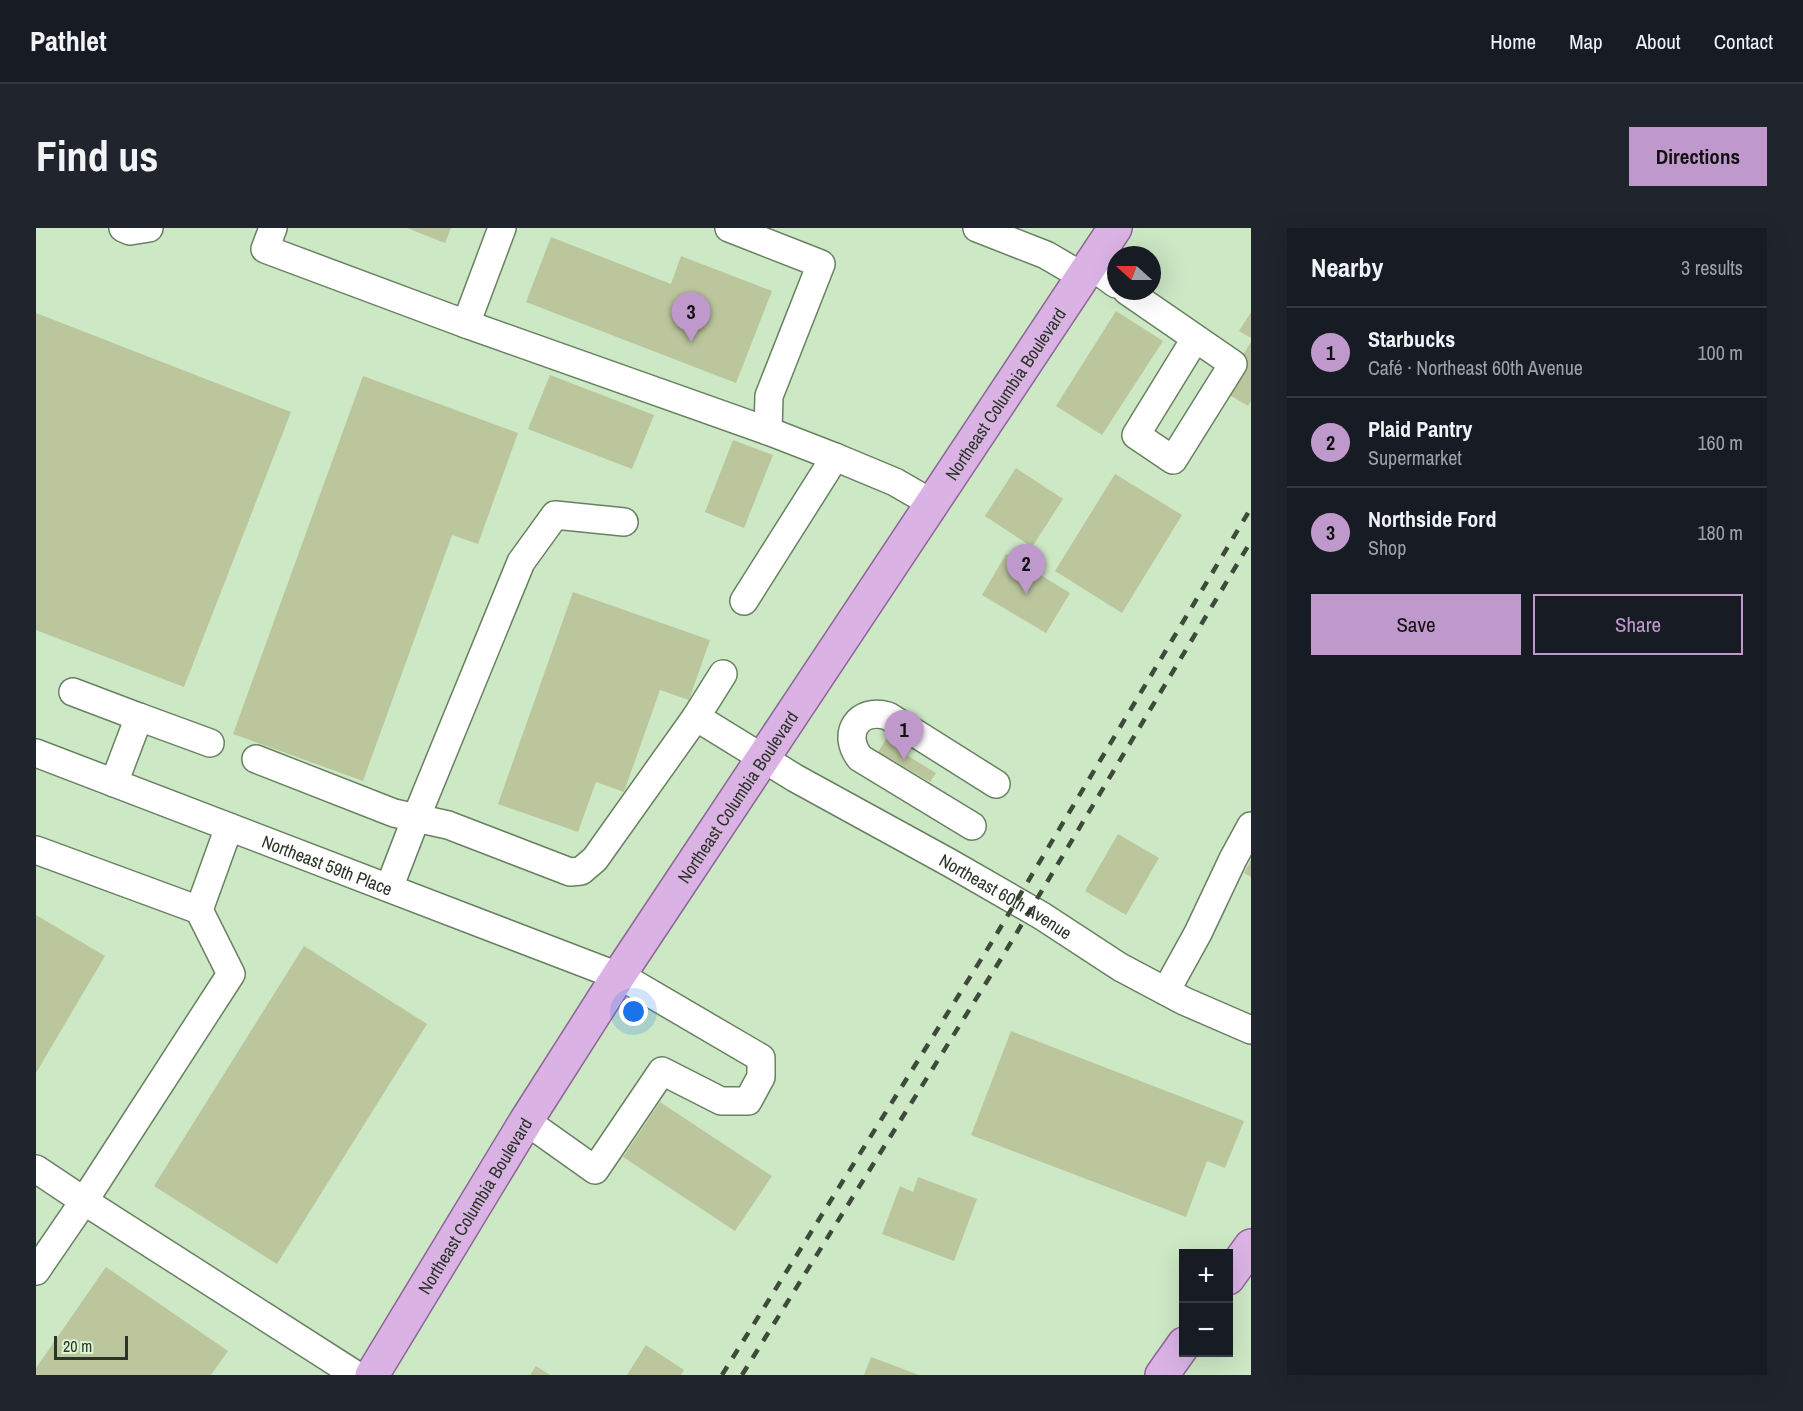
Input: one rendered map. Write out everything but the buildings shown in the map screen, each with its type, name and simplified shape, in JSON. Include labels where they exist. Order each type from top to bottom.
[{"type":"main road","name":"Northeast Columbia Boulevard","points":[[372,1375],[526,1121],[619,976],[933,504],[1096,275],[1115,228]]},
{"type":"main road","points":[[1233,1271],[1251,1245]]},
{"type":"main road","points":[[1162,1375],[1179,1351]]},
{"type":"street","points":[[123,228],[130,231],[149,228]]},
{"type":"street","points":[[273,228],[265,249],[466,324],[768,431],[895,482],[933,504]]},
{"type":"street","points":[[466,324],[502,228]]},
{"type":"street","points":[[729,228],[821,264],[769,396],[768,431]]},
{"type":"street","points":[[977,228],[1096,275]]},
{"type":"street","points":[[1140,300],[1195,339]]},
{"type":"street","points":[[744,602],[835,457]]},
{"type":"street","points":[[389,888],[521,562],[555,515],[624,522]]},
{"type":"street","points":[[256,759],[394,813],[448,825],[570,872],[581,871],[602,851],[696,717],[723,674]]},
{"type":"street","points":[[72,692],[210,743]]},
{"type":"street","points":[[972,826],[860,758],[852,744],[852,736],[858,722],[864,717],[880,714],[888,716],[996,784]]},
{"type":"street","points":[[114,783],[139,717]]},
{"type":"street","name":"Northeast 60th Avenue","points":[[696,717],[763,758],[1042,916],[1120,967],[1166,992],[1251,1030]]},
{"type":"street","name":"Northeast 59th Place","points":[[36,753],[619,976],[761,1058],[761,1077],[748,1101],[721,1101],[662,1071],[595,1170],[526,1121]]},
{"type":"street","points":[[1166,992],[1251,826]]},
{"type":"street","points":[[199,910],[229,827]]},
{"type":"street","points":[[36,850],[199,910],[231,974],[36,1271]]},
{"type":"street","points":[[36,1169],[356,1375]]},
{"type":"railway","points":[[722,1375],[990,945],[1251,508]]},
{"type":"railway","points":[[742,1375],[1004,954],[1251,541]]},
{"type":"place","name":"Northside Ford","points":[[691,342]]},
{"type":"place","name":"Plaid Pantry","points":[[1026,594]]},
{"type":"place","name":"Starbucks","points":[[904,760]]}]
